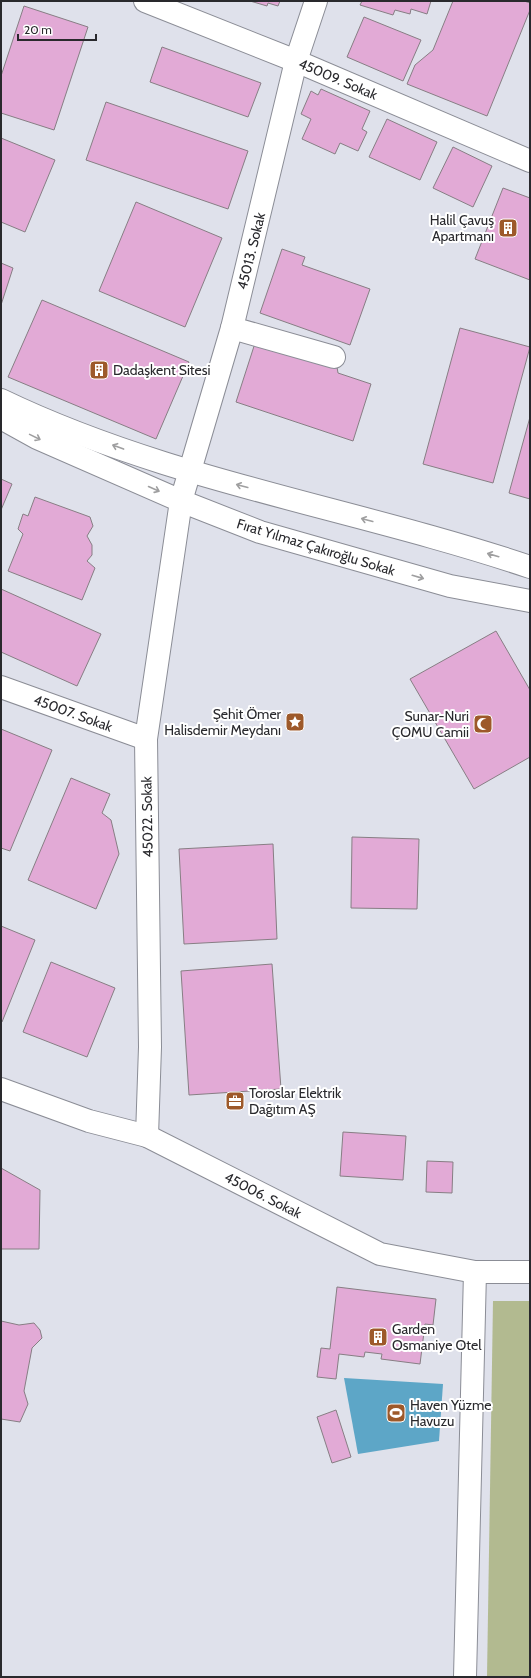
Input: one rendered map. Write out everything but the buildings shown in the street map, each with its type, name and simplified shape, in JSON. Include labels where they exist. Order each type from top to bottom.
[{"type":"street","name":"45009. Sokak","points":[[145,1],[296,61],[530,161]]},
{"type":"street","name":"45013. Sokak","points":[[181,501],[232,328],[296,61],[316,1]]},
{"type":"street","points":[[232,328],[334,357]]},
{"type":"street","points":[[1,400],[40,419],[189,472],[423,535],[530,566]]},
{"type":"street","name":"Fırat Yılmaz Çakıroğlu Sokak","points":[[1,418],[37,438],[181,501],[275,537],[450,586],[530,601]]},
{"type":"street","name":"45022. Sokak","points":[[147,1136],[150,1047],[146,740],[181,501]]},
{"type":"street","name":"45007. Sokak","points":[[1,687],[146,740]]},
{"type":"street","name":"45006. Sokak","points":[[1,1089],[89,1122],[147,1136],[380,1254],[475,1272],[530,1272]]},
{"type":"street","points":[[465,1677],[475,1272]]},
{"type":"green space","points":[[493,1301],[530,1301],[530,1677],[487,1677]]},
{"type":"water","name":"Haven Yüzme Havuzu","points":[[344,1378],[443,1384],[439,1441],[358,1454]]},
{"type":"place","name":"Halil Çavuş Apartmanı","points":[[508,228]]},
{"type":"place","name":"Dadaşkent Sitesi","points":[[99,370]]},
{"type":"place","name":"Şehit Ömer Halisdemir Meydanı","points":[[295,722]]},
{"type":"place","name":"Sunar-Nuri ÇOMU Camii","points":[[483,724]]},
{"type":"place","name":"Toroslar Elektrik Dağıtım AŞ","points":[[235,1101]]},
{"type":"place","name":"Garden Osmaniye Otel","points":[[378,1337]]},
{"type":"place","name":"Haven Yüzme Havuzu","points":[[396,1413]]}]
